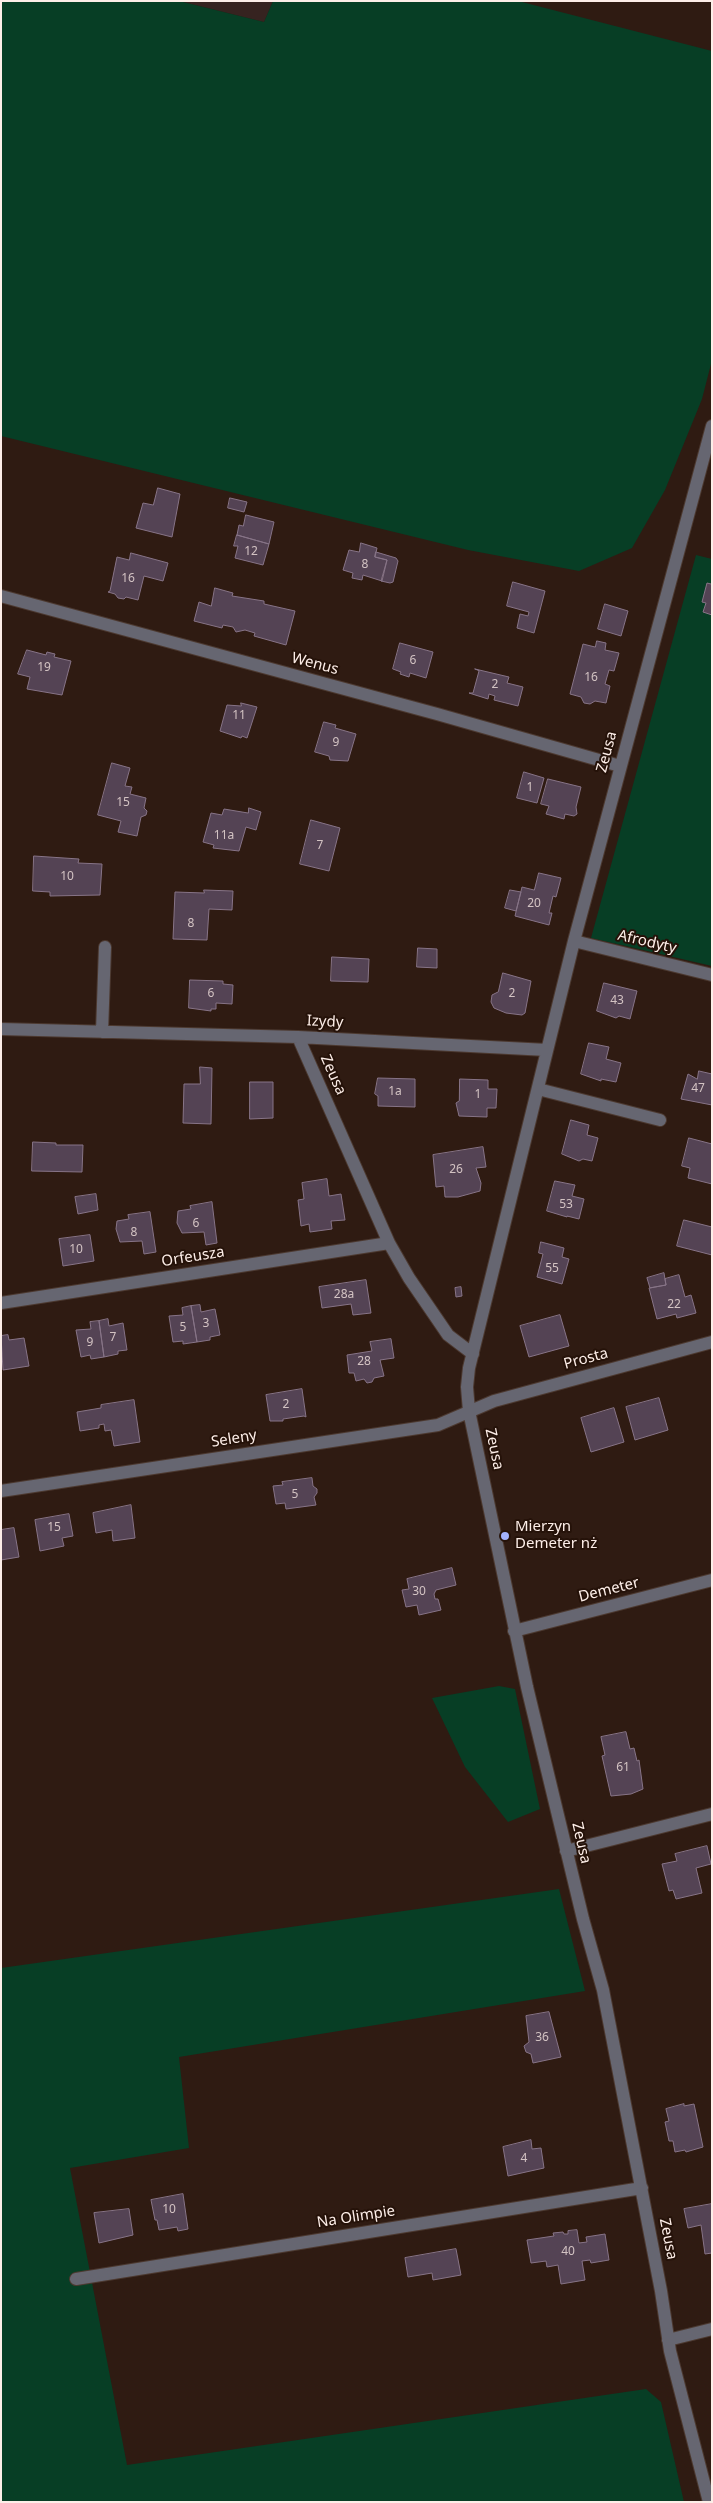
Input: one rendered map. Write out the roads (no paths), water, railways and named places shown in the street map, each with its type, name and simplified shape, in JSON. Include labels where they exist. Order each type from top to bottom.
[{"type":"street","name":"Zeusa","points":[[709,2502],[668,2340],[642,2188],[603,1990],[584,1926],[514,1631],[469,1411],[467,1382],[574,941],[712,426]]},
{"type":"street","name":"Wenus","points":[[1,596],[437,714],[620,766]]},
{"type":"street","name":"Afrodyty","points":[[574,941],[712,975]]},
{"type":"street","points":[[102,1032],[104,946]]},
{"type":"street","name":"Izydy","points":[[1,1029],[298,1037],[547,1050]]},
{"type":"street","name":"Zeusa","points":[[298,1037],[389,1243],[408,1278],[448,1336],[473,1354]]},
{"type":"street","points":[[538,1089],[660,1120]]},
{"type":"street","name":"Orfeusza","points":[[1,1303],[389,1243]]},
{"type":"street","name":"Prosta","points":[[469,1411],[494,1401],[712,1342]]},
{"type":"street","name":"Seleny","points":[[1,1492],[438,1424],[469,1411]]},
{"type":"street","name":"Demeter","points":[[514,1631],[712,1580]]},
{"type":"street","points":[[566,1851],[712,1814]]},
{"type":"street","name":"Na Olimpie","points":[[76,2279],[642,2188]]},
{"type":"street","points":[[668,2340],[712,2329]]},
{"type":"place","name":"Mierzyn Demeter nż","points":[[505,1536]]}]
